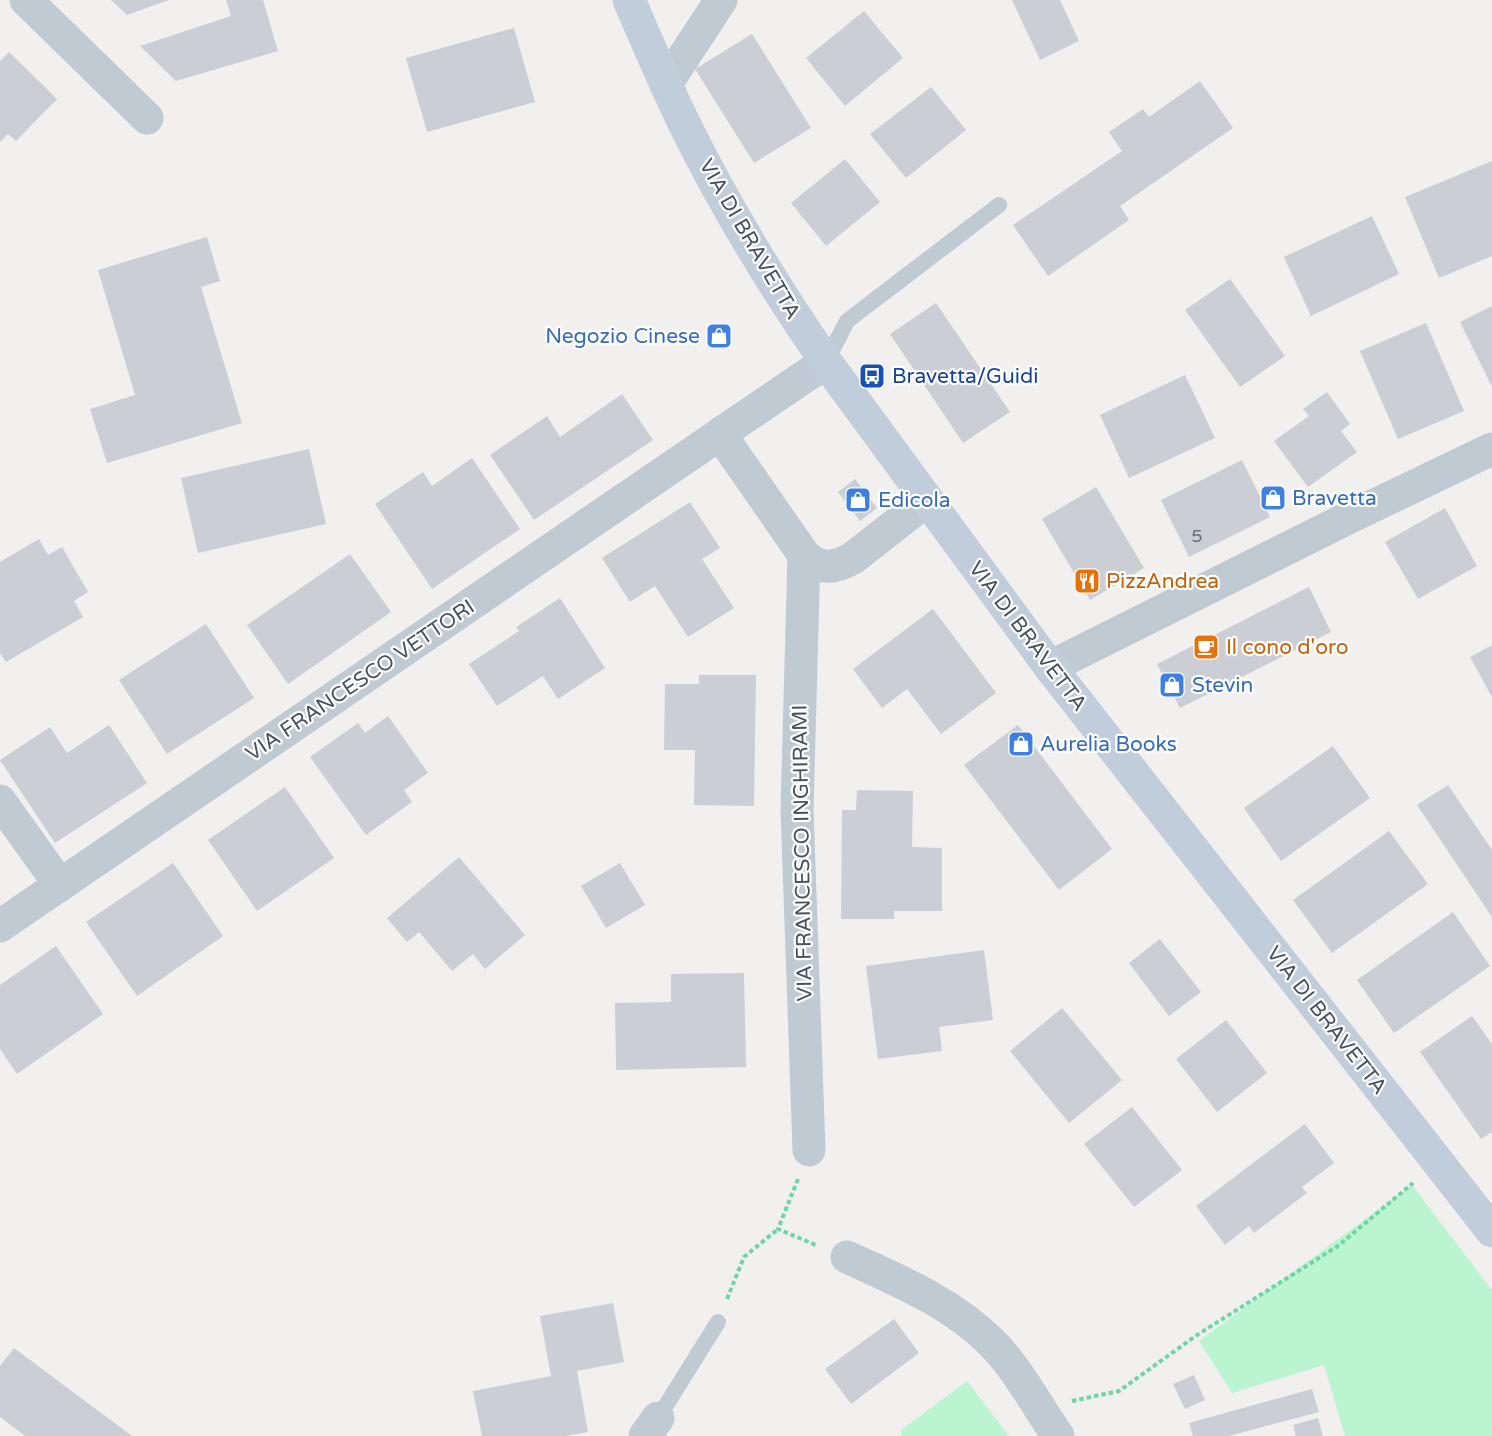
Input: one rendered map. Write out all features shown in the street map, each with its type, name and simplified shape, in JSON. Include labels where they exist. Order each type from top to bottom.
[{"type":"main road","name":"VIA DI BRAVETTA","points":[[629,0],[685,124],[754,252],[826,362],[1050,667],[1492,1231]]},
{"type":"street","points":[[26,0],[147,118]]},
{"type":"street","points":[[666,84],[721,0]]},
{"type":"street","name":"VIA FRANCESCO VETTORI","points":[[0,926],[826,362]]},
{"type":"street","points":[[720,434],[804,555],[812,562],[822,566],[840,565],[853,558],[927,500]]},
{"type":"street","points":[[1050,667],[1352,516],[1492,449]]},
{"type":"street","name":"VIA FRANCESCO INGHIRAMI","points":[[804,555],[797,809],[809,1150]]},
{"type":"street","points":[[0,801],[60,885]]},
{"type":"street","points":[[847,1257],[925,1293],[959,1315],[993,1344],[1058,1436]]},
{"type":"lane","points":[[826,362],[847,321],[999,205]]},
{"type":"lane","points":[[652,1427],[718,1322]]},
{"type":"path","points":[[718,1322],[744,1257],[778,1229],[809,1150]]},
{"type":"path","points":[[1038,1408],[1119,1391],[1197,1335],[1338,1246],[1438,1162]]},
{"type":"path","points":[[778,1229],[847,1257]]},
{"type":"green space","points":[[1412,1185],[1492,1290],[1492,1436],[1345,1436],[1324,1365],[1232,1393],[1199,1341]]},
{"type":"green space","points":[[967,1381],[1009,1436],[903,1436],[900,1431]]},
{"type":"building","points":[[111,0],[169,0],[127,15]]},
{"type":"building","points":[[226,0],[263,0],[278,51],[176,81],[140,46],[231,16]]},
{"type":"building","points":[[1012,0],[1060,0],[1079,41],[1040,60]]},
{"type":"building","points":[[864,11],[903,58],[845,106],[806,58]]},
{"type":"building","points":[[514,28],[535,102],[427,132],[406,58]]},
{"type":"building","points":[[752,34],[811,128],[754,163],[695,69]]},
{"type":"building","points":[[9,52],[57,99],[16,141],[8,134],[0,142],[0,61]]},
{"type":"building","points":[[1200,81],[1233,128],[1120,206],[1129,220],[1048,276],[1013,225],[1122,151],[1109,132],[1143,109],[1149,117]]},
{"type":"building","points":[[931,87],[966,130],[906,178],[870,134]]},
{"type":"building","points":[[845,159],[880,202],[826,246],[791,203]]},
{"type":"building","points":[[1492,161],[1492,256],[1439,278],[1405,197]]},
{"type":"building","points":[[1372,216],[1399,274],[1311,316],[1284,257]]},
{"type":"building","points":[[207,237],[220,281],[201,287],[242,423],[107,463],[90,409],[135,395],[98,270]]},
{"type":"building","points":[[1230,279],[1285,356],[1240,387],[1185,310]]},
{"type":"building","points":[[936,303],[1010,412],[963,443],[890,334]]},
{"type":"building","points":[[1492,306],[1492,387],[1460,322]]},
{"type":"building","points":[[1426,323],[1464,411],[1398,439],[1360,351]]},
{"type":"building","points":[[1185,375],[1215,438],[1129,478],[1100,415]]},
{"type":"building","points":[[1327,392],[1350,424],[1341,431],[1357,452],[1308,487],[1274,441],[1309,416],[1303,409]]},
{"type":"building","points":[[622,394],[653,440],[534,520],[490,455],[547,416],[560,437]]},
{"type":"building","points":[[309,449],[326,524],[198,553],[181,478]]},
{"type":"building","points":[[472,458],[520,529],[432,589],[375,504],[423,472],[432,486]]},
{"type":"building","points":[[1242,460],[1270,517],[1189,557],[1161,500]]},
{"type":"building","name":"Edicola","points":[[855,479],[877,508],[860,521],[838,492]]},
{"type":"building","points":[[1096,487],[1144,568],[1090,600],[1042,519]]},
{"type":"building","points":[[690,502],[720,548],[702,559],[734,608],[688,637],[655,586],[630,602],[602,558]]},
{"type":"building","points":[[1445,508],[1477,566],[1418,599],[1385,542]]},
{"type":"building","points":[[39,539],[48,555],[62,547],[88,592],[74,601],[83,617],[6,662],[0,653],[0,562]]},
{"type":"building","points":[[350,554],[391,612],[288,684],[247,625]]},
{"type":"building","points":[[1309,587],[1331,632],[1180,708],[1157,664]]},
{"type":"building","points":[[560,598],[605,668],[558,699],[543,676],[497,706],[469,664],[519,631],[516,627]]},
{"type":"building","points":[[933,609],[996,693],[941,734],[907,689],[882,708],[853,669]]},
{"type":"building","points":[[206,624],[254,698],[167,754],[119,680]]},
{"type":"building","points":[[1492,645],[1492,697],[1470,657]]},
{"type":"building","points":[[699,675],[756,675],[754,806],[694,805],[695,750],[664,750],[665,684],[699,684]]},
{"type":"building","points":[[388,716],[428,773],[404,790],[412,802],[366,835],[310,757],[358,723],[365,733]]},
{"type":"building","points":[[109,725],[147,783],[55,843],[0,760],[50,727],[67,753]]},
{"type":"building","points":[[1018,725],[1112,849],[1059,890],[964,765]]},
{"type":"building","points":[[1333,746],[1370,798],[1281,861],[1244,808]]},
{"type":"building","points":[[1448,785],[1492,850],[1492,917],[1417,805]]},
{"type":"building","points":[[285,787],[334,858],[257,911],[208,840]]},
{"type":"building","points":[[857,790],[913,791],[912,847],[942,848],[942,911],[894,911],[894,919],[841,919],[842,810],[856,810]]},
{"type":"building","points":[[1389,831],[1428,884],[1332,953],[1293,900]]},
{"type":"building","points":[[459,857],[525,935],[485,969],[473,954],[452,971],[419,932],[407,942],[387,918]]},
{"type":"building","points":[[173,863],[223,936],[137,996],[86,922]]},
{"type":"building","points":[[620,863],[645,905],[606,928],[581,886]]},
{"type":"building","points":[[1453,912],[1490,966],[1394,1033],[1357,980]]},
{"type":"building","points":[[1160,939],[1201,992],[1169,1016],[1129,963]]},
{"type":"building","points":[[56,946],[103,1014],[17,1074],[0,1049],[0,985]]},
{"type":"building","points":[[984,950],[993,1020],[939,1027],[942,1051],[878,1059],[866,966]]},
{"type":"building","points":[[744,973],[746,1067],[616,1070],[615,1003],[671,1002],[671,974]]},
{"type":"building","points":[[1062,1008],[1122,1080],[1069,1123],[1010,1051]]},
{"type":"building","points":[[1472,1016],[1492,1044],[1492,1132],[1481,1139],[1420,1052]]},
{"type":"building","points":[[1226,1020],[1267,1073],[1217,1112],[1176,1059]]},
{"type":"building","points":[[1132,1107],[1182,1170],[1134,1207],[1084,1144]]},
{"type":"building","points":[[1305,1124],[1334,1163],[1302,1187],[1307,1193],[1254,1233],[1249,1226],[1225,1245],[1196,1206]]},
{"type":"building","points":[[613,1303],[624,1362],[577,1371],[588,1432],[565,1436],[482,1436],[473,1391],[551,1376],[540,1316]]},
{"type":"building","points":[[894,1319],[919,1353],[851,1404],[825,1369]]},
{"type":"building","points":[[14,1348],[132,1436],[25,1436],[0,1417],[0,1366]]},
{"type":"building","points":[[1194,1375],[1205,1400],[1185,1409],[1173,1384]]},
{"type":"building","points":[[1312,1389],[1319,1412],[1229,1436],[1193,1436],[1189,1423]]},
{"type":"building","points":[[1318,1418],[1323,1436],[1296,1436],[1293,1425]]},
{"type":"place","name":"Negozio Cinese","points":[[719,336]]},
{"type":"place","name":"Bravetta/Guidi","points":[[872,376]]},
{"type":"place","name":"Bravetta","points":[[1273,498]]},
{"type":"place","name":"Edicola","points":[[858,500]]},
{"type":"place","name":"PizzAndrea","points":[[1087,581]]},
{"type":"place","name":"Il cono d'oro","points":[[1206,647]]},
{"type":"place","name":"Stevin","points":[[1172,685]]},
{"type":"place","name":"Aurelia Books","points":[[1021,744]]}]
